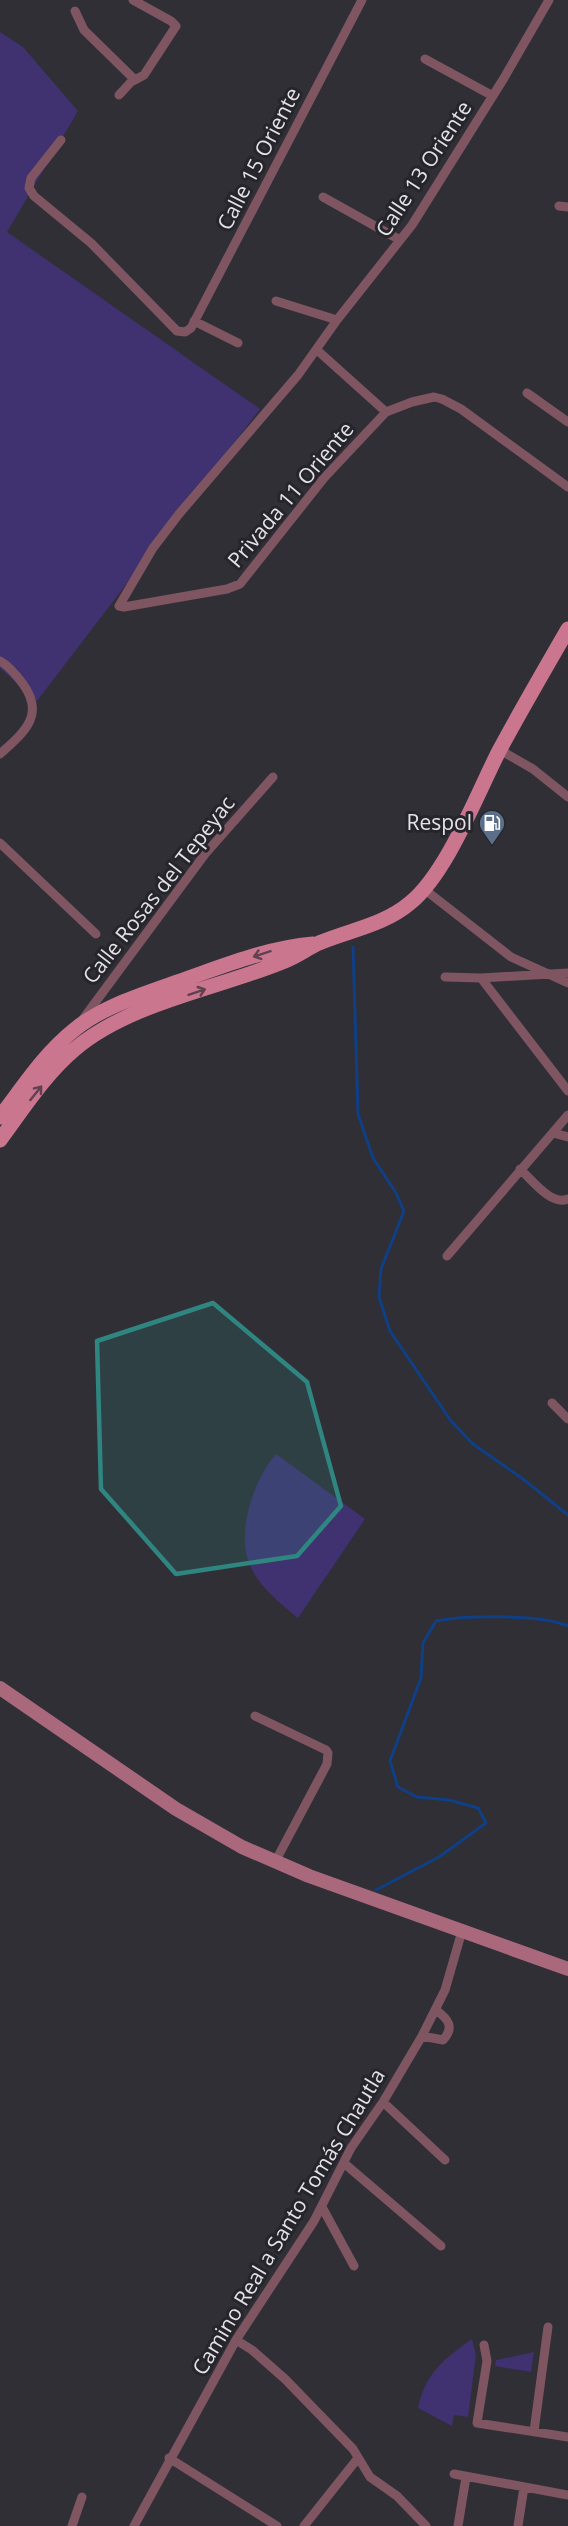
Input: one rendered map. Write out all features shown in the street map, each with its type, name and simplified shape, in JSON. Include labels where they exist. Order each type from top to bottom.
[{"type":"main road","points":[[0,1140],[62,1061],[97,1033],[127,1017],[289,960],[319,943],[394,915],[412,902],[424,889],[452,846],[500,750],[568,628]]},
{"type":"main road","points":[[0,1117],[51,1051],[76,1028],[110,1008],[284,946],[319,943]]},
{"type":"main road","points":[[0,1688],[176,1809],[227,1839],[275,1862],[568,1969]]},
{"type":"street","points":[[119,95],[144,75],[176,26],[133,0]]},
{"type":"street","name":"Calle 15 Oriente","points":[[61,140],[31,178],[29,188],[34,196],[90,243],[177,331],[185,332],[194,321],[362,0]]},
{"type":"street","name":"Calle 13 Oriente","points":[[118,604],[153,548],[179,514],[317,350],[427,203],[549,0]]},
{"type":"street","points":[[75,11],[84,30],[135,80]]},
{"type":"street","points":[[425,59],[493,96]]},
{"type":"street","points":[[323,197],[400,240]]},
{"type":"street","points":[[276,301],[338,320]]},
{"type":"street","points":[[194,321],[238,344]]},
{"type":"street","points":[[317,350],[386,412]]},
{"type":"street","points":[[527,393],[568,422]]},
{"type":"street","name":"Privada 11 Oriente","points":[[118,604],[124,607],[227,589],[240,584],[324,478],[386,412],[424,399],[434,397],[449,402],[568,488]]},
{"type":"street","points":[[0,661],[22,682],[31,696],[33,706],[29,724],[0,754]]},
{"type":"street","points":[[500,750],[533,769],[568,797]]},
{"type":"street","name":"Calle Rosas del Tepeyac","points":[[76,1028],[205,854],[273,777]]},
{"type":"street","points":[[0,843],[96,934]]},
{"type":"street","points":[[424,889],[511,957],[568,984]]},
{"type":"street","points":[[445,977],[481,978],[568,973]]},
{"type":"street","points":[[481,978],[568,1091]]},
{"type":"street","points":[[447,1256],[568,1115]]},
{"type":"street","points":[[553,1133],[568,1137]]},
{"type":"street","points":[[520,1169],[552,1198],[566,1200]]},
{"type":"street","points":[[552,1403],[568,1419]]},
{"type":"street","points":[[255,1716],[326,1750],[329,1757],[275,1862]]},
{"type":"street","name":"Camino Real a Santo Tomás Chautla","points":[[134,2526],[169,2458],[236,2340],[322,2207],[351,2148],[383,2102],[422,2036],[436,2010],[449,1977],[462,1931]]},
{"type":"street","points":[[422,2036],[443,2040],[449,2034],[451,2027],[447,2019],[436,2010]]},
{"type":"street","points":[[383,2102],[446,2160]]},
{"type":"street","points":[[345,2164],[441,2246]]},
{"type":"street","points":[[322,2207],[354,2266]]},
{"type":"street","points":[[534,2431],[548,2327]]},
{"type":"street","points":[[236,2340],[261,2357],[285,2379],[353,2449],[370,2477],[397,2496],[426,2526]]},
{"type":"street","points":[[484,2345],[487,2361],[477,2423],[568,2437]]},
{"type":"street","points":[[169,2458],[277,2526]]},
{"type":"street","points":[[304,2526],[358,2458]]},
{"type":"street","points":[[454,2474],[568,2495]]},
{"type":"street","points":[[458,2526],[466,2476]]},
{"type":"street","points":[[518,2526],[524,2487]]},
{"type":"street","points":[[72,2526],[82,2497]]},
{"type":"highlighted area","points":[[213,1303],[307,1382],[341,1506],[297,1556],[176,1574],[101,1489],[97,1341]]},
{"type":"shaded area","points":[[0,32],[23,47],[78,111],[7,232],[260,409],[37,701],[0,668]]},
{"type":"shaded area","points":[[276,1454],[365,1519],[298,1618],[271,1595],[261,1583],[253,1571],[245,1544],[245,1527],[254,1493],[263,1473]]},
{"type":"shaded area","points":[[472,2339],[476,2355],[468,2417],[454,2415],[452,2426],[418,2408],[426,2385],[437,2368]]},
{"type":"shaded area","points":[[534,2352],[531,2372],[495,2366],[496,2360]]},
{"type":"waterway","points":[[353,947],[358,1114],[373,1158],[396,1193],[404,1211],[381,1269],[379,1297],[390,1331],[451,1421],[473,1444],[523,1479],[568,1515]]},
{"type":"waterway","points":[[376,1890],[439,1857],[486,1823],[478,1808],[449,1800],[417,1797],[398,1787],[390,1761],[421,1678],[423,1643],[436,1621],[503,1617],[540,1619],[568,1626]]},
{"type":"place","name":"Respol","points":[[492,846]]}]
